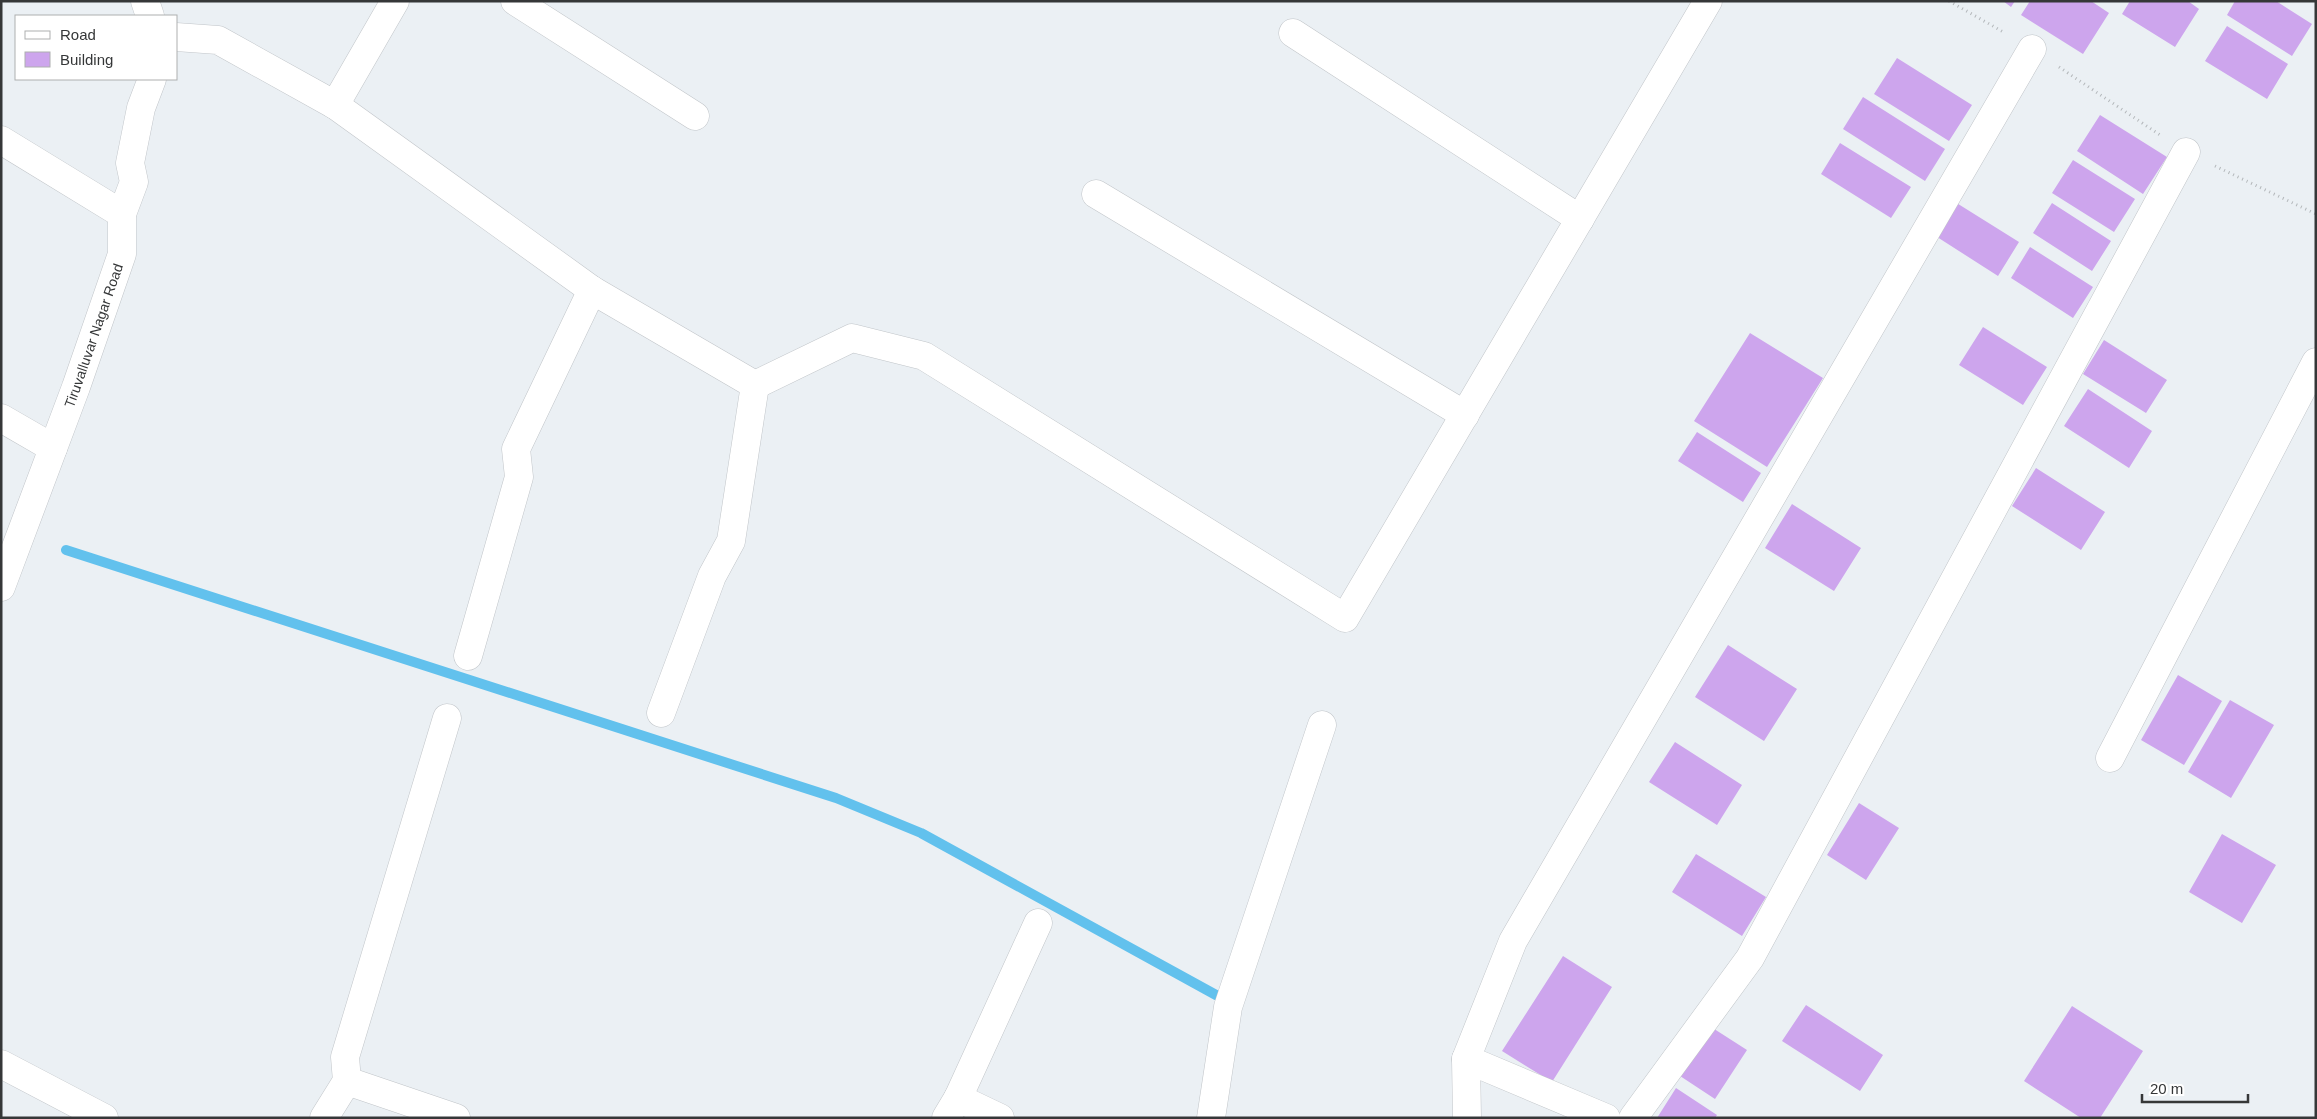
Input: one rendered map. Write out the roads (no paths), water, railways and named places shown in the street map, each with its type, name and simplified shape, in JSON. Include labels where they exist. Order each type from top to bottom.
[{"type":"street","points":[[145,1],[150,15]]},
{"type":"street","points":[[335,105],[395,1]]},
{"type":"street","points":[[515,1],[695,116]]},
{"type":"street","points":[[755,385],[852,338],[924,356],[1345,618],[1580,219],[1703,3]]},
{"type":"street","points":[[1293,33],[1580,219]]},
{"type":"street","points":[[178,36],[218,40],[335,105],[592,290],[755,385]]},
{"type":"street","points":[[1467,1118],[1466,1059],[1513,941],[2032,49]]},
{"type":"street","name":"Tiruvalluvar Nagar Road","points":[[1,587],[122,254],[122,214],[134,182],[130,163],[142,108],[152,80]]},
{"type":"street","points":[[1,140],[122,214]]},
{"type":"street","points":[[1633,1118],[1750,958],[2186,152]]},
{"type":"street","points":[[1096,194],[1465,415]]},
{"type":"street","points":[[468,656],[519,477],[516,449],[592,290]]},
{"type":"street","points":[[2110,758],[2316,362]]},
{"type":"street","points":[[661,713],[712,576],[731,541],[755,385]]},
{"type":"street","points":[[1,418],[53,448]]},
{"type":"street","points":[[324,1118],[347,1081],[344,1057],[446,718]]},
{"type":"street","points":[[1211,1118],[1228,1007],[1322,725]]},
{"type":"street","points":[[1000,1118],[952,1108],[1038,923]]},
{"type":"street","points":[[1466,1059],[1606,1118]]},
{"type":"street","points":[[1,1064],[104,1118]]},
{"type":"street","points":[[347,1081],[456,1118]]},
{"type":"waterway","points":[[66,550],[836,798],[921,833],[1216,995]]}]
